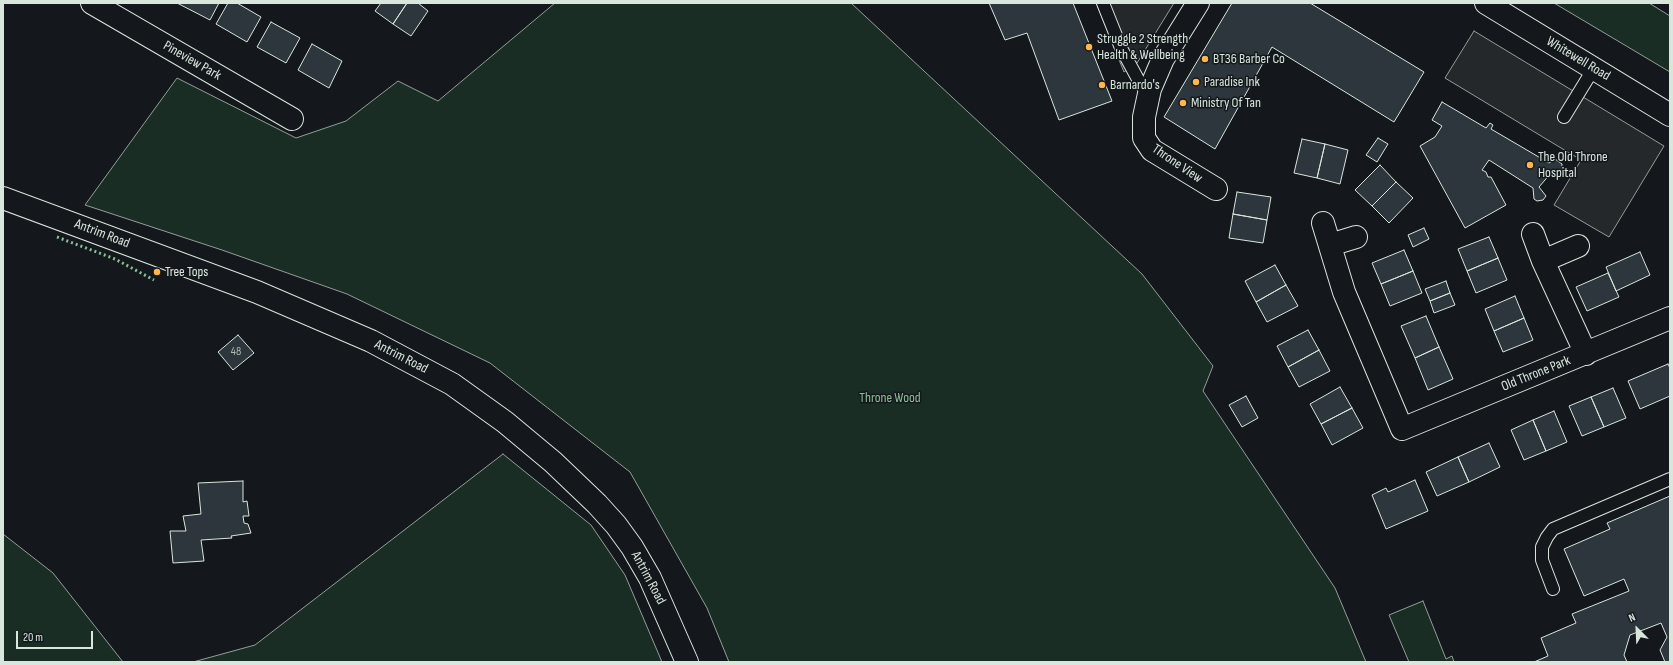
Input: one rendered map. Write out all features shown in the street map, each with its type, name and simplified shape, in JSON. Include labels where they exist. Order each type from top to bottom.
[{"type":"street","name":"Pineview Park","points":[[92,3],[292,119]]},
{"type":"street","name":"Throne View","points":[[1198,3],[1163,59],[1148,95],[1144,117],[1144,138],[1152,150],[1216,189]]},
{"type":"street","name":"Whitewell Road","points":[[1486,3],[1670,115]]},
{"type":"street","name":"Antrim Road","points":[[3,198],[257,292],[371,341],[452,384],[505,422],[553,462],[597,504],[616,525],[632,547],[650,578],[687,662]]},
{"type":"street","points":[[1324,223],[1330,245],[1356,236]]},
{"type":"street","points":[[1533,234],[1543,261],[1586,354]]},
{"type":"street","name":"Old Throne Park","points":[[1330,245],[1344,292],[1402,429],[1670,318]]},
{"type":"street","points":[[1543,261],[1578,246]]},
{"type":"lane","points":[[1102,3],[1124,55],[1148,95]]},
{"type":"lane","points":[[1564,117],[1594,68]]},
{"type":"lane","points":[[1553,589],[1542,560],[1542,547],[1553,529],[1670,479]]},
{"type":"green space","name":"Throne Wood","points":[[555,3],[851,3],[1142,274],[1213,366],[1203,391],[1335,588],[1366,662],[729,662],[707,608],[630,472],[490,363],[347,294],[222,250],[85,205],[177,78],[296,138],[346,121],[398,81],[438,101]]},
{"type":"green space","points":[[1554,3],[1649,3],[1670,16],[1670,72]]},
{"type":"green space","points":[[503,454],[591,525],[625,575],[662,662],[193,662],[255,645]]},
{"type":"green space","points":[[3,534],[53,573],[123,662],[3,662]]},
{"type":"green space","points":[[1423,601],[1446,659],[1452,656],[1454,662],[1409,662],[1389,615]]},
{"type":"shaded area","points":[[1096,3],[1174,3],[1137,63],[1124,72]]},
{"type":"shaded area","points":[[1474,31],[1664,146],[1609,237],[1554,205],[1581,160],[1445,78]]},
{"type":"building","points":[[177,3],[219,3],[210,20]]},
{"type":"building","points":[[228,3],[237,3],[261,17],[247,42],[216,24]]},
{"type":"building","points":[[381,3],[407,3],[393,24],[375,11]]},
{"type":"building","points":[[407,3],[418,3],[428,11],[411,36],[393,24]]},
{"type":"building","points":[[989,3],[1073,3],[1112,101],[1059,120],[1027,33],[1005,40]]},
{"type":"building","points":[[1232,3],[1310,3],[1424,72],[1394,122],[1272,47],[1215,149],[1164,117]]},
{"type":"building","points":[[271,22],[300,38],[286,63],[257,47]]},
{"type":"building","points":[[312,44],[342,61],[329,88],[298,70]]},
{"type":"building","name":"The Old Throne Hospital","points":[[1442,102],[1486,128],[1490,123],[1493,125],[1491,129],[1549,163],[1555,159],[1562,164],[1562,169],[1559,173],[1556,175],[1551,173],[1539,187],[1546,196],[1543,200],[1537,201],[1534,199],[1533,188],[1489,160],[1482,170],[1486,172],[1488,177],[1491,177],[1506,205],[1465,228],[1420,146],[1435,137],[1442,126],[1432,120]]},
{"type":"building","points":[[1378,138],[1388,144],[1377,162],[1366,155]]},
{"type":"building","points":[[1302,139],[1325,144],[1317,178],[1294,173]]},
{"type":"building","points":[[1325,144],[1348,150],[1340,184],[1317,178]]},
{"type":"building","points":[[1380,165],[1396,182],[1372,206],[1355,190]]},
{"type":"building","points":[[1396,182],[1413,198],[1389,223],[1372,206]]},
{"type":"building","points":[[1237,192],[1271,197],[1267,220],[1233,214]]},
{"type":"building","points":[[1233,214],[1267,220],[1263,243],[1229,238]]},
{"type":"building","points":[[1424,228],[1429,239],[1413,247],[1408,235]]},
{"type":"building","points":[[1489,237],[1498,258],[1467,271],[1458,249]]},
{"type":"building","points":[[1404,250],[1413,271],[1381,284],[1372,263]]},
{"type":"building","points":[[1640,252],[1650,275],[1616,291],[1606,267]]},
{"type":"building","points":[[1498,258],[1507,280],[1476,293],[1467,271]]},
{"type":"building","points":[[1275,265],[1286,285],[1256,302],[1245,281]]},
{"type":"building","points":[[1413,271],[1422,293],[1390,306],[1381,284]]},
{"type":"building","points":[[1608,273],[1619,297],[1587,311],[1576,287]]},
{"type":"building","points":[[1446,281],[1450,293],[1430,301],[1425,289]]},
{"type":"building","points":[[1286,285],[1298,306],[1267,322],[1256,302]]},
{"type":"building","points":[[1450,293],[1455,305],[1434,313],[1430,301]]},
{"type":"building","points":[[1515,296],[1524,318],[1494,331],[1485,309]]},
{"type":"building","points":[[1426,316],[1439,347],[1415,358],[1401,326]]},
{"type":"building","points":[[1524,318],[1533,340],[1503,352],[1494,331]]},
{"type":"building","points":[[1308,330],[1319,350],[1288,367],[1277,346]]},
{"type":"building","points":[[238,335],[254,353],[233,370],[218,352]]},
{"type":"building","points":[[1439,347],[1453,379],[1428,390],[1415,358]]},
{"type":"building","points":[[1319,350],[1330,371],[1299,387],[1288,367]]},
{"type":"building","points":[[1668,364],[1670,368],[1670,396],[1640,409],[1628,381]]},
{"type":"building","points":[[1340,387],[1352,408],[1321,424],[1310,404]]},
{"type":"building","points":[[1613,388],[1626,418],[1604,427],[1591,397]]},
{"type":"building","points":[[1246,396],[1258,418],[1242,427],[1229,405]]},
{"type":"building","points":[[1591,397],[1604,427],[1582,436],[1569,406]]},
{"type":"building","points":[[1352,408],[1363,428],[1332,445],[1321,424]]},
{"type":"building","points":[[1554,411],[1567,442],[1546,451],[1533,420]]},
{"type":"building","points":[[1533,420],[1546,451],[1524,460],[1511,430]]},
{"type":"building","points":[[1489,443],[1500,467],[1469,482],[1458,457]]},
{"type":"building","points":[[1458,457],[1469,482],[1437,496],[1426,472]]},
{"type":"building","points":[[1415,480],[1428,511],[1386,529],[1372,495],[1386,488],[1388,492]]},
{"type":"building","points":[[243,481],[243,502],[247,501],[249,516],[243,516],[244,523],[248,524],[251,533],[231,536],[232,538],[201,540],[204,561],[173,563],[170,531],[186,531],[183,516],[201,514],[198,483]]},
{"type":"building","points":[[1670,496],[1670,662],[1665,662],[1660,650],[1667,637],[1661,623],[1630,635],[1624,655],[1627,662],[1534,662],[1548,656],[1541,638],[1576,623],[1572,614],[1629,591],[1624,579],[1584,596],[1564,549],[1610,529],[1607,523]]},
{"type":"hedge","points":[[57,237],[115,259],[154,280]]},
{"type":"place","name":"Struggle 2 Strength Health & Wellbeing","points":[[1089,47]]},
{"type":"place","name":"BT36 Barber Co","points":[[1205,59]]},
{"type":"place","name":"Paradise Ink","points":[[1196,82]]},
{"type":"place","name":"Barnardo's","points":[[1102,85]]},
{"type":"place","name":"Ministry Of Tan","points":[[1183,103]]},
{"type":"place","name":"The Old Throne Hospital","points":[[1530,165]]},
{"type":"place","name":"Tree Tops","points":[[157,272]]}]
